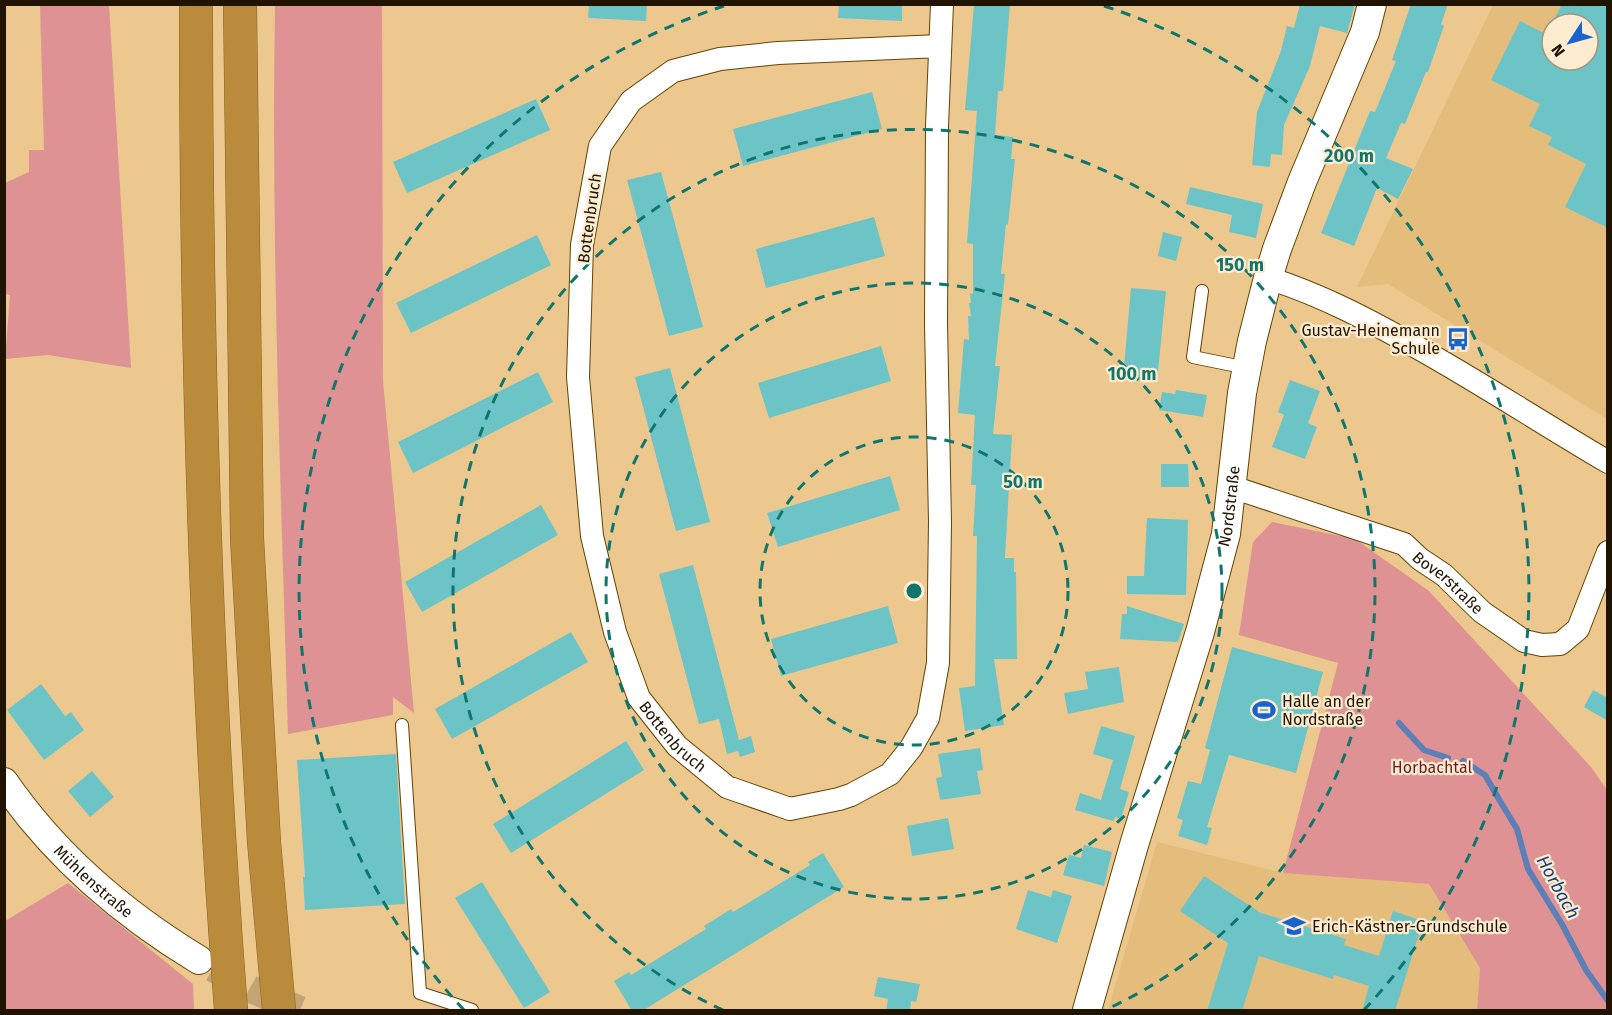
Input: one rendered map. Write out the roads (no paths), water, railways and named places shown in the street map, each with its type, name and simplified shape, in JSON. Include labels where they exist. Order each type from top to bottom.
[{"type":"highway","points":[[196,4],[200,429],[204,556],[219,855],[231,1011]]},
{"type":"highway","points":[[240,4],[247,538],[264,842],[279,1011]]},
{"type":"street","name":"Bottenbruch","points":[[940,46],[778,53],[720,59],[673,71],[631,101],[600,146],[582,245],[578,377],[592,536],[615,632],[639,698],[677,746],[727,787],[790,809],[845,797],[890,774],[911,748],[928,718],[938,663],[940,522],[936,301],[937,126],[942,4]]},
{"type":"street","name":"Nordstraße","points":[[1087,1011],[1134,845],[1200,632],[1226,534],[1242,393],[1268,278],[1302,182],[1365,32],[1372,4]]},
{"type":"street","points":[[1268,278],[1299,288],[1364,317],[1608,462]]},
{"type":"street","name":"Boverstraße","points":[[1232,487],[1404,544],[1420,559],[1444,575],[1482,612],[1524,641],[1542,645],[1560,644],[1578,629],[1608,552]]},
{"type":"street","name":"Mühlenstraße","points":[[4,782],[43,832],[109,897],[167,941],[199,960]]},
{"type":"lane","points":[[1202,291],[1193,357],[1247,368]]},
{"type":"lane","points":[[402,725],[420,993],[472,1011]]},
{"type":"waterway","name":"Horbach","points":[[1399,723],[1424,750],[1448,758]]},
{"type":"waterway","name":"Horbach","points":[[1463,761],[1485,775],[1517,829],[1528,869],[1563,926],[1586,970],[1608,1001]]},
{"type":"tunnel","points":[[213,968],[251,989],[300,1010]]},
{"type":"place","name":"Gustav-Heinemann Schule","points":[[1458,339]]},
{"type":"place","name":"Halle an der Nordstraße","points":[[1264,710]]},
{"type":"place","name":"Erich-Kästner-Grundschule","points":[[1294,926]]},
{"type":"park label","name":"Horbachtal","points":[[1432,767]]}]
